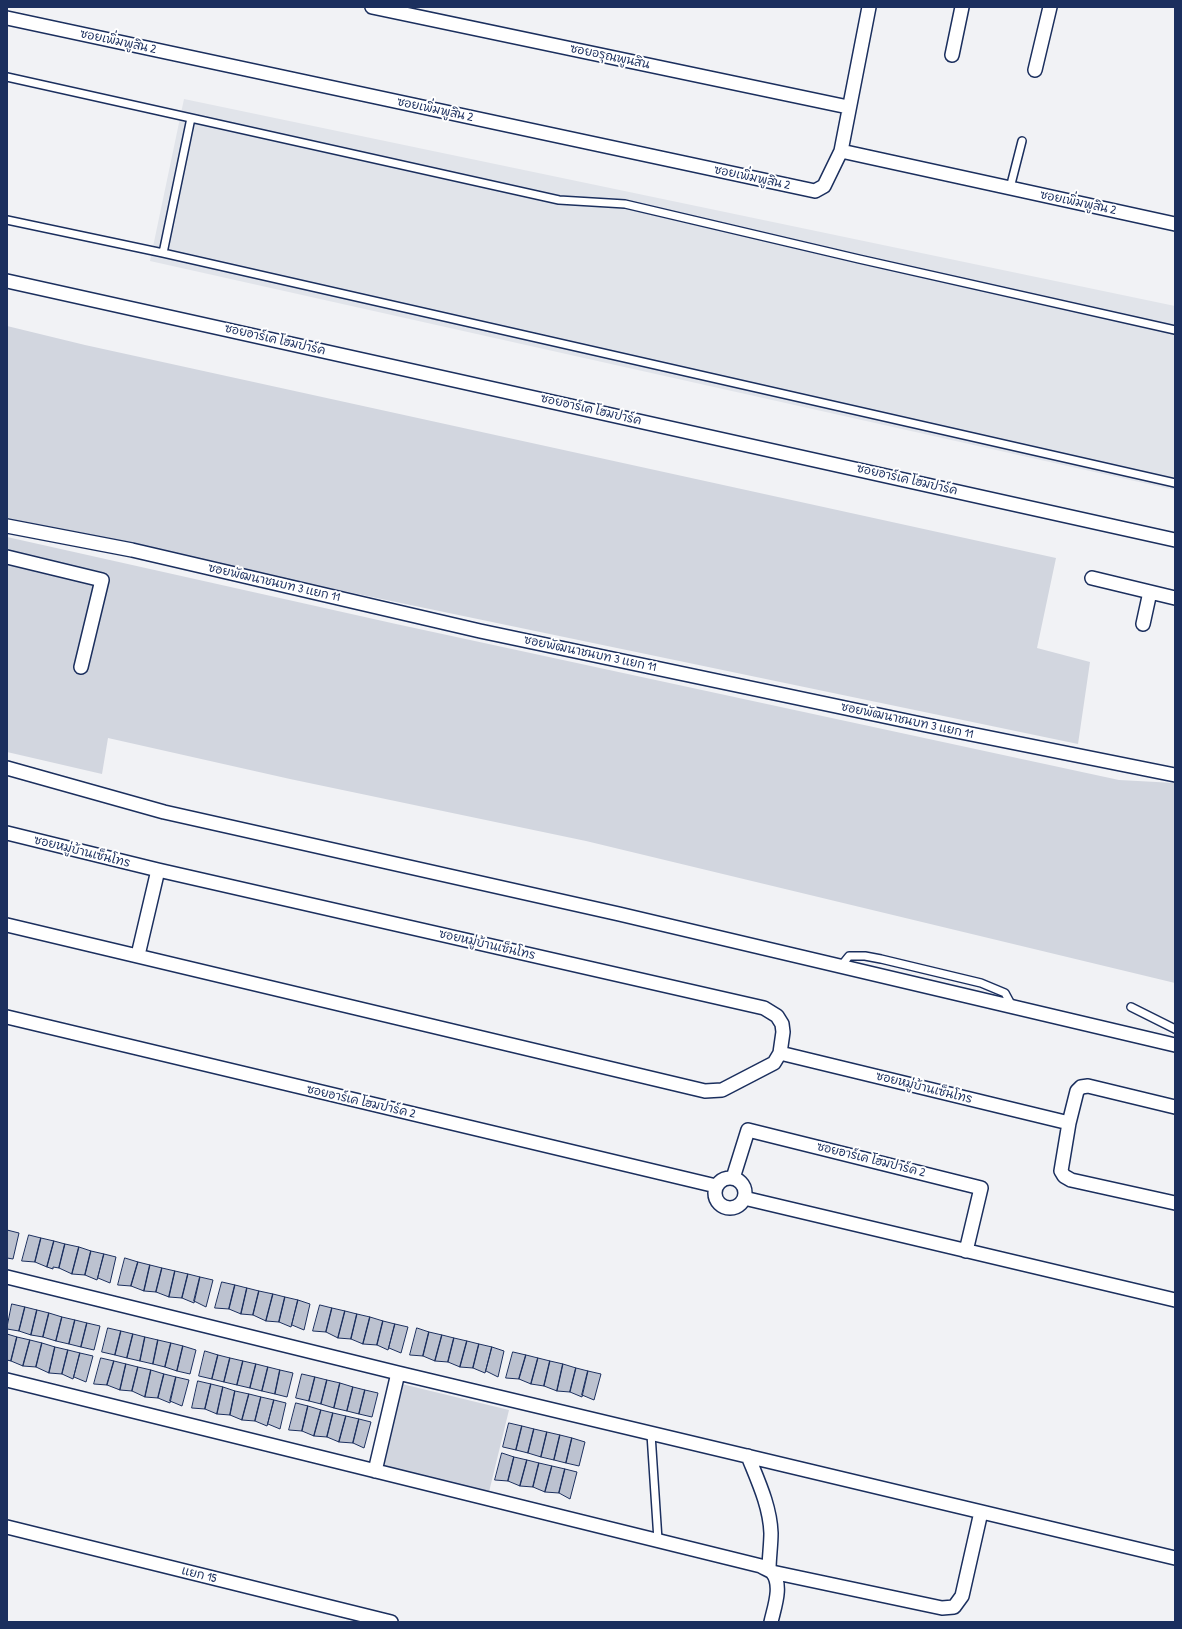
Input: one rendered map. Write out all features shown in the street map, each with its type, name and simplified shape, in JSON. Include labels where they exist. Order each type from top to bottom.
[{"type":"street","name":"ซอยอรุณพูนสิน","points":[[372,7],[848,107]]},
{"type":"street","name":"ซอยเพิ่มพูสิน 2","points":[[7,18],[815,191],[824,186],[841,151],[848,107],[869,7]]},
{"type":"street","points":[[952,55],[962,7]]},
{"type":"street","points":[[1035,70],[1050,7]]},
{"type":"street","name":"ซอยเพิ่มพูสิน 2","points":[[841,151],[1175,224]]},
{"type":"street","name":"ซอยอาร์เค โฮมปาร์ค","points":[[7,281],[1175,540]]},
{"type":"street","name":"ซอยพัฒนาชนบท 3 แยก 11","points":[[7,526],[139,552],[511,638],[918,724],[1174,773]]},
{"type":"street","points":[[7,557],[102,580],[81,667]]},
{"type":"street","points":[[1092,578],[1175,598]]},
{"type":"street","points":[[1143,624],[1150,592]]},
{"type":"street","points":[[7,768],[164,812],[619,914],[1175,1045]]},
{"type":"street","name":"ซอยหมู่บ้านเซ็นโทร","points":[[7,833],[158,870],[764,1008],[777,1016],[782,1024],[783,1032],[780,1053],[1069,1123]]},
{"type":"street","points":[[138,955],[158,870]]},
{"type":"street","points":[[7,925],[705,1091],[722,1090],[774,1064],[780,1053]]},
{"type":"street","name":"ซอยอาร์เค โฮมปาร์ค 2","points":[[7,1017],[716,1186]]},
{"type":"street","points":[[1175,1107],[1088,1086],[1081,1087],[1077,1091],[1060,1171],[1064,1176],[1071,1180],[1175,1203]]},
{"type":"street","name":"ซอยอาร์เค โฮมปาร์ค 2","points":[[733,1178],[748,1130],[981,1188],[966,1251]]},
{"type":"street","points":[[733,1178],[738,1180],[744,1188],[744,1198],[742,1202],[734,1208],[724,1207],[719,1204],[714,1196],[716,1186],[724,1179],[733,1178]]},
{"type":"street","points":[[744,1198],[1175,1300]]},
{"type":"street","points":[[7,1277],[651,1434],[1175,1558]]},
{"type":"street","points":[[375,1471],[398,1373]]},
{"type":"street","points":[[7,1380],[658,1540],[761,1566],[770,1571],[942,1608],[954,1606],[962,1596],[981,1512]]},
{"type":"street","points":[[748,1456],[760,1486],[769,1518],[771,1533],[770,1571],[777,1583],[777,1597],[771,1622]]},
{"type":"street","name":"แยก 15","points":[[7,1527],[391,1622]]},
{"type":"lane","points":[[7,77],[559,200],[625,204],[859,259],[1175,330]]},
{"type":"lane","points":[[163,253],[191,118]]},
{"type":"lane","points":[[1010,188],[1022,141]]},
{"type":"lane","points":[[7,220],[163,253],[1175,483]]},
{"type":"lane","points":[[1131,1007],[1175,1029]]},
{"type":"lane","points":[[651,1434],[658,1540]]},
{"type":"shaded area","points":[[184,99],[1175,306],[1175,490],[150,261]]},
{"type":"shaded area","points":[[7,326],[85,345],[1056,558],[1037,648],[1090,662],[1078,744],[7,521]]},
{"type":"shaded area","points":[[7,537],[396,624],[1119,780],[1175,783],[1175,983],[586,841],[290,779],[108,738],[102,774],[7,752]]},
{"type":"shaded area","points":[[402,1384],[509,1410],[489,1492],[381,1466]]},
{"type":"building","points":[[7,1230],[19,1233],[13,1259],[7,1258]]},
{"type":"building","points":[[29,1235],[41,1238],[35,1262],[22,1261]]},
{"type":"building","points":[[41,1238],[54,1241],[47,1267],[35,1262]]},
{"type":"building","points":[[54,1241],[65,1244],[59,1268],[53,1267],[53,1269],[47,1267]]},
{"type":"building","points":[[65,1244],[79,1247],[72,1274],[59,1268]]},
{"type":"building","points":[[79,1247],[91,1251],[85,1275],[72,1274]]},
{"type":"building","points":[[91,1251],[104,1254],[97,1280],[85,1275]]},
{"type":"building","points":[[104,1254],[116,1257],[110,1283],[98,1278]]},
{"type":"building","points":[[125,1258],[138,1262],[131,1286],[118,1285]]},
{"type":"building","points":[[138,1262],[150,1265],[144,1291],[131,1286]]},
{"type":"building","points":[[150,1265],[162,1268],[156,1292],[144,1291]]},
{"type":"building","points":[[162,1268],[175,1271],[169,1297],[156,1292]]},
{"type":"building","points":[[175,1271],[188,1274],[182,1298],[169,1297]]},
{"type":"building","points":[[188,1274],[200,1277],[194,1303],[182,1298]]},
{"type":"building","points":[[200,1277],[213,1280],[206,1307],[194,1301]]},
{"type":"building","points":[[222,1282],[235,1285],[229,1309],[215,1308]]},
{"type":"building","points":[[235,1285],[247,1288],[241,1314],[229,1309]]},
{"type":"building","points":[[247,1288],[259,1291],[253,1315],[241,1314]]},
{"type":"building","points":[[259,1291],[273,1294],[266,1321],[253,1315]]},
{"type":"building","points":[[273,1294],[285,1297],[279,1322],[266,1321]]},
{"type":"building","points":[[285,1297],[298,1300],[291,1327],[279,1322]]},
{"type":"building","points":[[298,1300],[310,1304],[304,1330],[292,1325]]},
{"type":"building","points":[[12,1304],[25,1307],[19,1331],[7,1329]]},
{"type":"building","points":[[320,1305],[332,1308],[326,1332],[313,1331]]},
{"type":"building","points":[[25,1307],[37,1310],[31,1335],[19,1331]]},
{"type":"building","points":[[332,1308],[345,1311],[338,1338],[326,1332]]},
{"type":"building","points":[[37,1310],[49,1313],[43,1337],[31,1335]]},
{"type":"building","points":[[345,1311],[357,1314],[351,1339],[338,1338]]},
{"type":"building","points":[[49,1313],[62,1317],[56,1341],[43,1337]]},
{"type":"building","points":[[357,1314],[370,1317],[363,1344],[351,1339]]},
{"type":"building","points":[[62,1317],[75,1320],[69,1344],[56,1341]]},
{"type":"building","points":[[370,1317],[383,1321],[377,1345],[363,1344]]},
{"type":"building","points":[[75,1320],[87,1323],[81,1347],[69,1344]]},
{"type":"building","points":[[383,1321],[395,1324],[388,1350],[377,1345]]},
{"type":"building","points":[[87,1323],[100,1326],[94,1350],[81,1347]]},
{"type":"building","points":[[395,1324],[408,1327],[401,1353],[389,1348]]},
{"type":"building","points":[[108,1328],[121,1331],[115,1355],[102,1352]]},
{"type":"building","points":[[417,1328],[429,1332],[423,1356],[410,1355]]},
{"type":"building","points":[[121,1331],[133,1334],[127,1358],[115,1355]]},
{"type":"building","points":[[429,1332],[442,1335],[435,1361],[423,1356]]},
{"type":"building","points":[[7,1334],[17,1337],[11,1361],[7,1360]]},
{"type":"building","points":[[133,1334],[145,1337],[140,1361],[127,1358]]},
{"type":"building","points":[[442,1335],[454,1338],[448,1362],[435,1361]]},
{"type":"building","points":[[17,1337],[30,1340],[23,1366],[11,1361]]},
{"type":"building","points":[[145,1337],[158,1340],[153,1364],[140,1361]]},
{"type":"building","points":[[454,1338],[467,1341],[460,1367],[448,1362]]},
{"type":"building","points":[[30,1340],[42,1343],[36,1367],[23,1366]]},
{"type":"building","points":[[158,1340],[171,1343],[165,1367],[153,1364]]},
{"type":"building","points":[[467,1341],[479,1344],[473,1368],[460,1367]]},
{"type":"building","points":[[42,1343],[55,1347],[49,1373],[36,1367]]},
{"type":"building","points":[[171,1343],[183,1346],[177,1371],[165,1367]]},
{"type":"building","points":[[479,1344],[492,1347],[485,1373],[473,1368]]},
{"type":"building","points":[[183,1346],[196,1350],[190,1374],[177,1371]]},
{"type":"building","points":[[55,1347],[68,1350],[62,1374],[49,1373]]},
{"type":"building","points":[[492,1347],[504,1351],[498,1377],[486,1371]]},
{"type":"building","points":[[68,1350],[80,1353],[73,1379],[62,1374]]},
{"type":"building","points":[[205,1351],[218,1355],[212,1379],[199,1376]]},
{"type":"building","points":[[513,1352],[526,1355],[519,1379],[506,1378]]},
{"type":"building","points":[[80,1353],[93,1356],[86,1382],[74,1377]]},
{"type":"building","points":[[218,1355],[230,1358],[224,1382],[212,1379]]},
{"type":"building","points":[[526,1355],[538,1358],[531,1384],[519,1379]]},
{"type":"building","points":[[101,1358],[114,1361],[107,1385],[94,1384]]},
{"type":"building","points":[[230,1358],[243,1361],[237,1385],[224,1382]]},
{"type":"building","points":[[538,1358],[550,1361],[544,1386],[531,1384]]},
{"type":"building","points":[[114,1361],[126,1364],[120,1390],[107,1385]]},
{"type":"building","points":[[243,1361],[256,1364],[250,1388],[237,1385]]},
{"type":"building","points":[[550,1361],[563,1364],[557,1391],[544,1386]]},
{"type":"building","points":[[126,1364],[138,1367],[132,1391],[120,1390]]},
{"type":"building","points":[[256,1364],[268,1367],[262,1391],[250,1388]]},
{"type":"building","points":[[563,1364],[576,1368],[570,1392],[557,1391]]},
{"type":"building","points":[[138,1367],[151,1370],[145,1397],[132,1391]]},
{"type":"building","points":[[268,1367],[280,1370],[275,1394],[262,1391]]},
{"type":"building","points":[[576,1368],[588,1371],[582,1397],[570,1392]]},
{"type":"building","points":[[151,1370],[164,1374],[158,1398],[145,1397]]},
{"type":"building","points":[[280,1370],[293,1373],[287,1397],[275,1394]]},
{"type":"building","points":[[588,1371],[601,1374],[594,1400],[582,1395]]},
{"type":"building","points":[[164,1374],[176,1377],[170,1403],[158,1398]]},
{"type":"building","points":[[302,1374],[315,1377],[309,1401],[296,1398]]},
{"type":"building","points":[[176,1377],[189,1380],[182,1406],[170,1401]]},
{"type":"building","points":[[315,1377],[327,1380],[321,1404],[309,1401]]},
{"type":"building","points":[[327,1380],[340,1383],[334,1408],[321,1404]]},
{"type":"building","points":[[198,1381],[211,1384],[205,1409],[192,1408]]},
{"type":"building","points":[[340,1383],[353,1387],[347,1411],[334,1408]]},
{"type":"building","points":[[211,1384],[223,1387],[217,1414],[205,1409]]},
{"type":"building","points":[[223,1387],[235,1391],[230,1415],[217,1414]]},
{"type":"building","points":[[353,1387],[365,1390],[359,1414],[347,1411]]},
{"type":"building","points":[[365,1390],[378,1393],[372,1417],[359,1414]]},
{"type":"building","points":[[235,1391],[249,1394],[242,1420],[230,1415]]},
{"type":"building","points":[[249,1394],[261,1397],[255,1421],[242,1420]]},
{"type":"building","points":[[261,1397],[274,1400],[267,1426],[255,1421]]},
{"type":"building","points":[[274,1400],[286,1403],[280,1429],[268,1424]]},
{"type":"building","points":[[296,1403],[308,1406],[302,1431],[289,1430]]},
{"type":"building","points":[[308,1406],[321,1410],[314,1436],[302,1431]]},
{"type":"building","points":[[321,1410],[333,1413],[327,1437],[314,1436]]},
{"type":"building","points":[[333,1413],[346,1416],[339,1442],[327,1437]]},
{"type":"building","points":[[346,1416],[359,1419],[353,1443],[339,1442]]},
{"type":"building","points":[[359,1419],[371,1422],[364,1448],[353,1443]]},
{"type":"building","points":[[509,1423],[522,1426],[516,1450],[503,1447]]},
{"type":"building","points":[[522,1426],[534,1429],[528,1453],[516,1450]]},
{"type":"building","points":[[534,1429],[547,1432],[541,1457],[528,1453]]},
{"type":"building","points":[[547,1432],[560,1435],[554,1460],[541,1457]]},
{"type":"building","points":[[560,1435],[572,1438],[566,1463],[554,1460]]},
{"type":"building","points":[[572,1438],[585,1442],[579,1466],[566,1463]]},
{"type":"building","points":[[502,1453],[514,1457],[508,1481],[495,1480]]},
{"type":"building","points":[[514,1457],[527,1460],[520,1486],[508,1481]]},
{"type":"building","points":[[527,1460],[539,1463],[533,1487],[520,1486]]},
{"type":"building","points":[[539,1463],[552,1466],[545,1492],[533,1487]]},
{"type":"building","points":[[552,1466],[565,1469],[559,1493],[545,1492]]},
{"type":"building","points":[[565,1469],[577,1472],[570,1499],[559,1493]]}]
